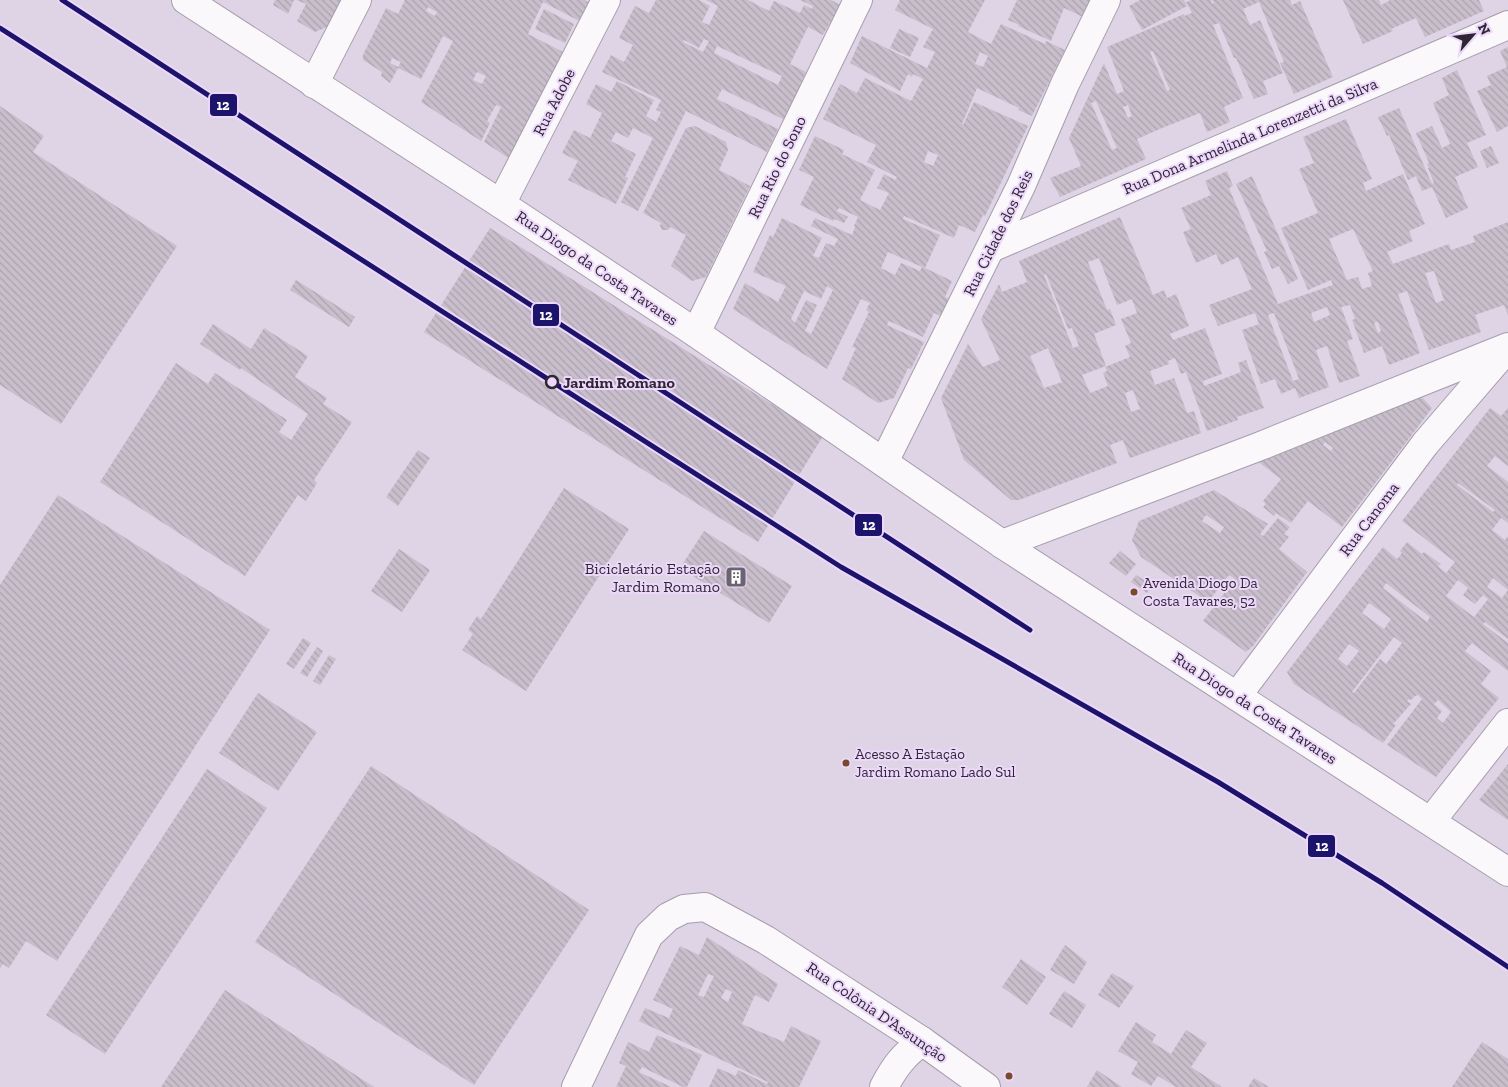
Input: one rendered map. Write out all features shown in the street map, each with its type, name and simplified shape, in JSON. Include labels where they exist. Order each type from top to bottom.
[{"type":"street","name":"Rua Diogo da Costa Tavares","points":[[186,0],[502,204],[696,333],[1002,544],[1508,872]]},
{"type":"street","points":[[314,84],[357,0]]},
{"type":"street","name":"Rua Adobe","points":[[502,204],[606,0]]},
{"type":"street","name":"Rua Rio do Sono","points":[[696,333],[858,0]]},
{"type":"street","name":"Rua Cidade dos Reis","points":[[884,462],[992,248],[1065,84],[1106,0]]},
{"type":"street","name":"Rua Dona Armelinda Lorenzetti da Silva","points":[[992,248],[1508,25]]},
{"type":"street","points":[[1002,544],[1508,348]]},
{"type":"street","name":"Rua Canoma","points":[[1237,696],[1425,444],[1508,348]]},
{"type":"street","points":[[1431,821],[1508,724]]},
{"type":"street","name":"Rua Colônia D'Assunção","points":[[576,1087],[649,935],[668,917],[684,909],[705,907],[766,940],[922,1041],[986,1087]]},
{"type":"street","points":[[884,1087],[893,1069],[906,1054],[922,1041]]},
{"type":"building","points":[[275,0],[294,0],[288,14],[273,5]]},
{"type":"building","points":[[297,0],[345,0],[329,26],[315,32],[297,21],[306,4]]},
{"type":"building","points":[[405,0],[584,0],[594,5],[585,24],[543,2],[528,34],[569,55],[516,163],[484,142],[501,107],[496,105],[487,121],[490,123],[481,141],[421,102],[453,41],[443,36],[421,79],[398,68],[390,83],[381,76],[382,72],[363,60],[363,55],[386,8],[398,14]],"holes":[[[428,7],[437,12],[435,16],[426,11]],[[392,58],[401,62],[398,67],[390,63]],[[477,72],[486,76],[482,84],[473,80]]]},
{"type":"building","points":[[656,0],[699,0],[710,6],[702,22],[709,25],[718,6],[706,0],[748,0],[769,11],[774,1],[800,13],[804,5],[812,9],[813,6],[800,0],[831,0],[840,5],[823,35],[808,27],[790,64],[806,72],[800,85],[804,87],[787,121],[722,89],[717,99],[778,129],[767,152],[686,111],[638,211],[621,202],[653,138],[633,128],[628,138],[616,132],[611,141],[636,154],[625,177],[628,178],[616,204],[568,180],[578,161],[562,153],[574,130],[590,138],[602,113],[586,104],[596,84],[611,92],[617,81],[654,100],[646,116],[656,122],[661,112],[656,110],[661,100],[602,72],[611,55],[624,62],[633,45],[619,38],[635,6],[649,13]],"holes":[[[704,39],[709,41],[703,52],[683,42],[684,40],[699,48]],[[717,46],[782,76],[778,85],[714,53]]]},
{"type":"building","points":[[900,0],[985,0],[968,32],[991,44],[1001,24],[1045,44],[1046,41],[1065,50],[1032,116],[977,88],[963,125],[974,102],[1028,126],[985,216],[983,215],[975,232],[959,225],[954,238],[904,216],[903,219],[940,235],[925,268],[952,281],[945,297],[952,300],[943,317],[934,313],[923,337],[889,321],[887,325],[924,342],[911,369],[908,368],[894,398],[878,403],[842,379],[856,348],[852,347],[869,312],[866,310],[870,303],[861,299],[827,369],[733,309],[745,283],[778,302],[786,286],[753,272],[770,235],[773,237],[782,218],[822,238],[813,256],[819,258],[826,243],[834,246],[838,239],[811,226],[815,218],[852,235],[858,217],[839,208],[837,211],[848,217],[844,223],[834,219],[833,221],[800,205],[814,177],[799,170],[815,136],[844,150],[842,154],[875,170],[860,200],[880,210],[889,193],[877,188],[884,174],[895,180],[897,177],[867,162],[876,145],[823,119],[840,84],[857,93],[865,78],[911,101],[923,79],[913,74],[912,77],[908,74],[900,91],[850,63],[862,36],[927,68],[935,52],[923,47],[933,29],[895,10]],"holes":[[[980,52],[988,56],[983,67],[975,64]],[[928,151],[938,155],[933,166],[924,162]],[[888,252],[922,267],[920,271],[901,263],[895,275],[881,268]],[[827,286],[833,290],[811,334],[805,331],[817,305],[806,300],[795,323],[791,319],[804,291],[821,299]]]},
{"type":"building","points":[[1017,0],[1090,0],[1083,17],[1064,8],[1051,41],[1008,20]]},
{"type":"building","points":[[1140,0],[1184,0],[1187,6],[1142,30],[1129,6]]},
{"type":"building","points":[[1191,0],[1211,0],[1212,4],[1214,3],[1212,0],[1290,0],[1292,5],[1300,1],[1333,77],[1294,94],[1280,63],[1284,62],[1259,2],[1243,9],[1250,25],[1260,20],[1283,73],[1263,81],[1268,94],[1254,99],[1219,23],[1213,25],[1243,98],[1224,107],[1230,122],[1207,132],[1200,113],[1137,139],[1146,159],[1060,197],[1050,178],[1081,166],[1069,138],[1104,63],[1117,94],[1124,91],[1107,47],[1184,14],[1184,16],[1192,13],[1186,2]],"holes":[[[1153,51],[1170,90],[1167,91],[1150,52]],[[1096,101],[1117,148],[1112,150],[1091,103]],[[1128,105],[1132,116],[1128,118],[1123,107]]]},
{"type":"building","points":[[1343,0],[1379,0],[1381,5],[1389,0],[1479,0],[1484,11],[1425,37],[1416,18],[1391,29],[1393,31],[1363,44]]},
{"type":"building","points":[[544,9],[574,24],[565,43],[535,29]]},
{"type":"building","points":[[899,29],[919,38],[910,57],[890,48]]},
{"type":"building","points":[[1508,47],[1508,126],[1497,132],[1477,91],[1491,85],[1487,76],[1507,67],[1500,51]]},
{"type":"building","points":[[1457,70],[1486,135],[1467,143],[1478,167],[1455,177],[1468,208],[1446,218],[1432,187],[1422,191],[1416,176],[1408,180],[1389,135],[1387,136],[1378,117],[1399,108],[1432,184],[1434,183],[1427,164],[1429,163],[1416,133],[1432,126],[1442,148],[1450,144],[1433,103],[1449,95],[1442,78]]},
{"type":"building","points":[[0,106],[44,136],[33,152],[177,246],[61,424],[0,385]]},
{"type":"building","points":[[1346,119],[1372,179],[1363,183],[1366,191],[1403,174],[1425,224],[1409,231],[1413,241],[1387,252],[1393,264],[1449,244],[1451,250],[1475,242],[1473,236],[1508,222],[1508,315],[1504,305],[1475,315],[1481,332],[1429,350],[1407,291],[1398,294],[1420,353],[1389,365],[1382,346],[1364,353],[1352,320],[1355,319],[1350,305],[1341,307],[1353,339],[1347,341],[1360,376],[1339,383],[1327,346],[1316,350],[1329,387],[1299,398],[1295,388],[1281,394],[1275,379],[1261,384],[1242,330],[1259,324],[1255,313],[1218,326],[1209,305],[1252,289],[1238,257],[1221,265],[1216,254],[1196,263],[1183,232],[1191,229],[1181,208],[1211,195],[1205,181],[1227,171],[1233,186],[1229,188],[1278,304],[1333,285],[1331,280],[1308,290],[1281,228],[1318,213],[1299,169],[1314,163],[1303,137]],"holes":[[[1353,229],[1373,271],[1368,273],[1372,286],[1362,289],[1358,277],[1347,280],[1329,239]],[[1434,271],[1444,300],[1436,303],[1425,273]],[[1327,307],[1330,315],[1314,322],[1311,313]],[[1274,313],[1299,379],[1293,381],[1268,315]],[[1378,322],[1381,331],[1378,333],[1374,323]]]},
{"type":"building","points":[[695,126],[726,142],[728,150],[719,170],[750,186],[706,277],[692,281],[671,266],[686,235],[670,227],[668,230],[662,230],[661,223],[643,213],[686,128]]},
{"type":"building","points":[[1491,146],[1499,163],[1487,168],[1480,151]]},
{"type":"building","points":[[1252,176],[1298,279],[1288,284],[1279,266],[1272,269],[1264,252],[1267,251],[1236,184]]},
{"type":"building","points":[[1120,217],[1153,295],[1164,290],[1167,298],[1176,294],[1189,326],[1170,334],[1173,340],[1205,328],[1222,374],[1203,381],[1204,386],[1241,372],[1238,363],[1246,360],[1264,408],[1237,417],[1238,420],[1207,431],[1186,372],[1181,374],[1175,358],[1168,361],[1169,364],[1150,371],[1155,385],[1174,378],[1187,413],[1194,411],[1201,433],[1130,458],[1123,440],[1110,445],[1117,463],[1019,500],[1011,500],[964,460],[941,398],[968,344],[983,367],[1000,360],[981,319],[999,284],[1002,292],[1027,282],[1019,261]],"holes":[[[1099,258],[1117,305],[1132,299],[1137,313],[1121,319],[1131,343],[1125,346],[1130,357],[1105,367],[1107,371],[1103,373],[1108,386],[1090,393],[1082,375],[1106,366],[1094,334],[1116,325],[1110,309],[1107,310],[1088,262]],[[1046,274],[1068,329],[1072,328],[1079,346],[1073,348],[1044,275]],[[1048,348],[1062,382],[1044,388],[1030,356]],[[1133,390],[1140,409],[1131,412],[1125,393]]]},
{"type":"building","points":[[490,228],[823,436],[758,542],[424,332]]},
{"type":"building","points":[[296,280],[355,317],[349,327],[290,290]]},
{"type":"building","points":[[213,324],[251,349],[264,328],[308,356],[295,377],[327,398],[323,404],[352,422],[314,480],[317,483],[306,501],[298,495],[245,576],[100,482],[176,363],[208,384],[215,373],[287,420],[279,432],[291,440],[308,414],[241,368],[240,370],[200,344]]},
{"type":"building","points":[[1420,395],[1432,408],[1342,527],[1308,501],[1291,523],[1276,513],[1274,516],[1263,507],[1266,504],[1263,501],[1281,479],[1256,460]],"holes":[[[1325,442],[1333,448],[1331,451],[1323,445]]]},
{"type":"building","points":[[1490,408],[1501,416],[1508,408],[1508,466],[1495,456],[1487,466],[1508,482],[1508,523],[1501,518],[1492,530],[1505,540],[1508,536],[1508,590],[1508,639],[1485,622],[1483,624],[1508,643],[1508,671],[1472,643],[1465,651],[1491,671],[1481,684],[1499,698],[1436,777],[1387,745],[1422,699],[1418,695],[1407,701],[1411,704],[1393,724],[1396,725],[1383,743],[1294,684],[1287,672],[1383,547],[1397,559],[1407,542],[1422,554],[1424,552],[1441,564],[1438,566],[1446,573],[1455,562],[1402,521]],"holes":[[[1458,483],[1495,510],[1493,512],[1457,485]],[[1493,578],[1508,590],[1502,598],[1487,587]],[[1458,580],[1468,588],[1463,595],[1475,604],[1483,595],[1488,599],[1474,617],[1446,596]],[[1386,583],[1430,617],[1427,622],[1383,588]],[[1369,603],[1391,619],[1384,629],[1362,613]],[[1394,637],[1402,643],[1386,664],[1380,659],[1354,693],[1352,692]],[[1349,644],[1359,651],[1347,666],[1338,659]],[[1438,700],[1451,712],[1443,723],[1437,718],[1442,711],[1434,704]]]},
{"type":"building","points":[[418,450],[430,458],[398,506],[386,497]]},
{"type":"building","points":[[564,488],[629,529],[526,691],[462,650],[473,634],[468,630],[477,616],[481,619]]},
{"type":"building","points":[[1214,490],[1268,524],[1260,534],[1263,536],[1278,518],[1290,527],[1284,534],[1289,537],[1279,549],[1307,572],[1253,646],[1246,652],[1203,621],[1235,579],[1229,575],[1208,602],[1141,557],[1132,540],[1139,521]],"holes":[[[1206,515],[1224,527],[1220,533],[1202,521]]]},
{"type":"building","points":[[58,495],[270,630],[57,961],[26,941],[9,968],[3,964],[0,968],[0,585]]},
{"type":"building","name":"Bicicletário Estação Jardim Romano","points":[[704,531],[792,586],[769,623],[680,568]]},
{"type":"building","points":[[399,549],[430,570],[402,612],[371,591]]},
{"type":"building","points":[[1120,551],[1136,564],[1126,576],[1109,563]]},
{"type":"building","points":[[1136,575],[1152,585],[1147,593],[1131,582]]},
{"type":"building","points":[[303,638],[311,643],[294,669],[286,664]]},
{"type":"building","points":[[317,647],[323,651],[307,677],[300,673]]},
{"type":"building","points":[[329,655],[336,659],[320,685],[313,681]]},
{"type":"building","points":[[258,693],[317,732],[278,791],[219,753]]},
{"type":"building","points":[[1508,764],[1508,820],[1479,800]]},
{"type":"building","points":[[371,766],[589,910],[474,1085],[255,942]]},
{"type":"building","points":[[207,769],[267,808],[105,1054],[46,1015]]},
{"type":"building","points":[[707,937],[778,984],[769,1002],[755,995],[742,1024],[784,1042],[791,1026],[821,1041],[799,1087],[709,1087],[718,1068],[736,1076],[738,1070],[767,1084],[768,1082],[639,1021],[645,1008],[669,1018],[673,1009],[653,1000],[680,946],[699,955]],"holes":[[[708,974],[714,976],[704,997],[698,995]],[[726,989],[732,992],[728,1002],[721,998]]]},
{"type":"building","points":[[1065,945],[1087,962],[1074,984],[1050,970]]},
{"type":"building","points":[[1021,959],[1046,977],[1027,1005],[1002,987]]},
{"type":"building","points":[[1112,973],[1134,986],[1119,1008],[1098,995]]},
{"type":"building","points":[[225,990],[374,1087],[161,1087]]},
{"type":"building","points":[[1064,991],[1086,1005],[1072,1028],[1049,1014]]},
{"type":"building","points":[[1136,1022],[1156,1035],[1152,1042],[1171,1054],[1186,1030],[1207,1043],[1191,1067],[1222,1087],[1176,1087],[1158,1076],[1151,1086],[1131,1074],[1138,1062],[1118,1051]]},
{"type":"building","points":[[657,1035],[702,1055],[687,1087],[683,1087],[642,1067],[639,1072],[671,1087],[616,1087],[626,1066],[619,1063],[628,1042],[649,1052]]},
{"type":"building","points":[[1482,1042],[1508,1059],[1508,1087],[1452,1087]]},
{"type":"building","points":[[1097,1070],[1122,1087],[1087,1087]]},
{"type":"building","points":[[1254,1078],[1269,1087],[1248,1087]]},
{"type":"transit line","name":"12","points":[[62,0],[1030,630]]},
{"type":"transit line","name":"12","points":[[0,28],[841,567],[1218,782],[1382,883],[1508,967]]},
{"type":"place","name":"Jardim Romano","points":[[552,382]]},
{"type":"place","name":"Bicicletário Estação Jardim Romano","points":[[736,577]]},
{"type":"place","name":"Avenida Diogo Da Costa Tavares, 52","points":[[1134,592]]},
{"type":"place","name":"Acesso A Estação Jardim Romano Lado Sul","points":[[846,763]]}]
